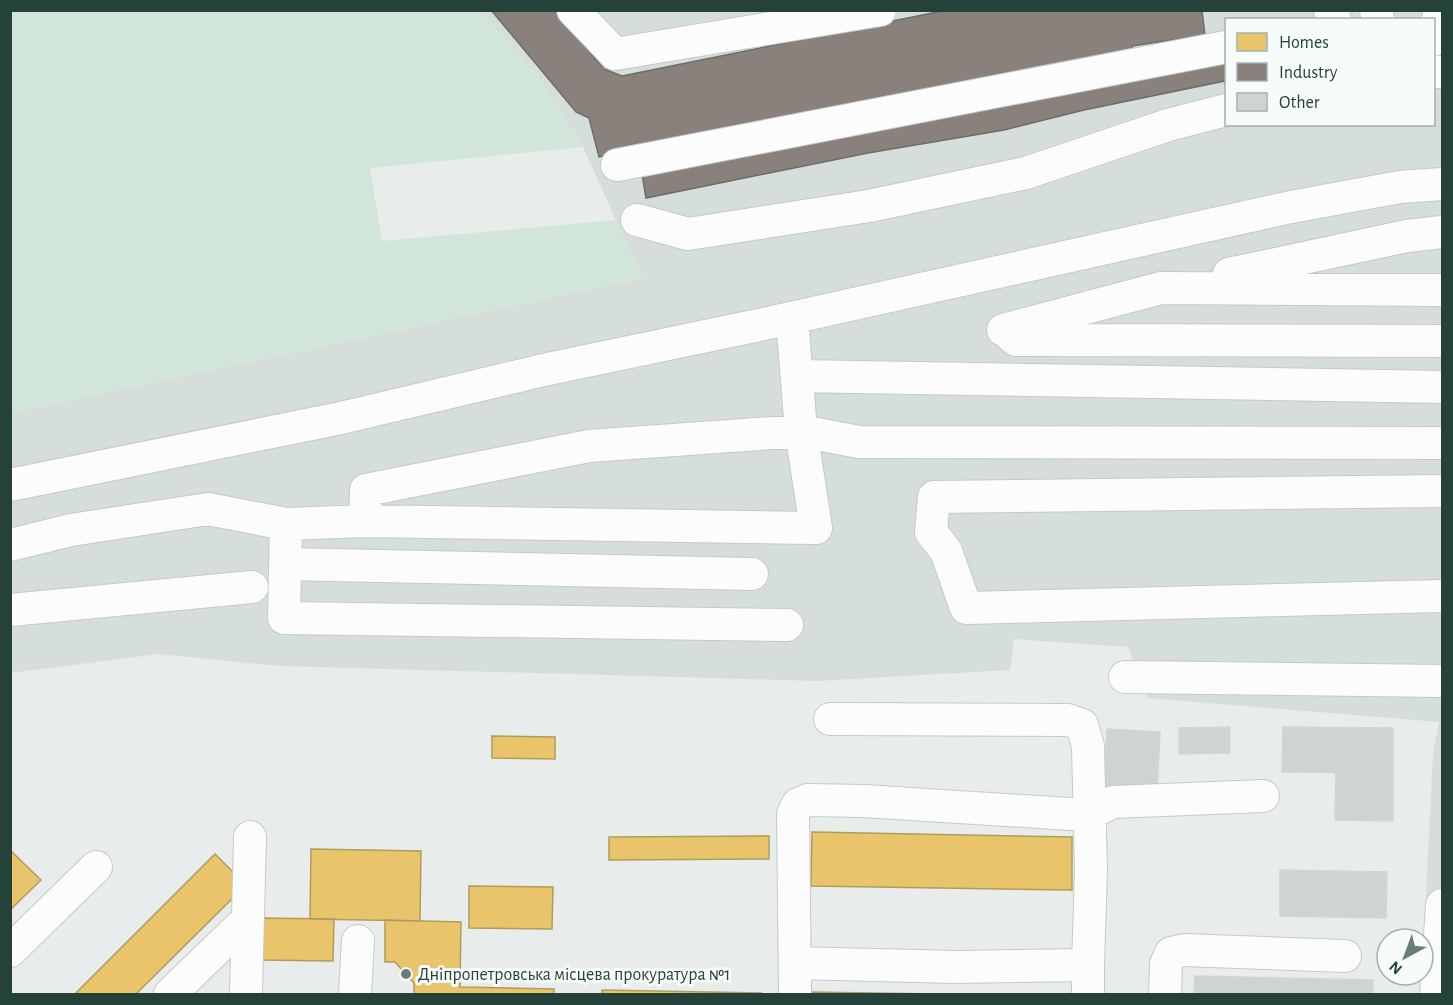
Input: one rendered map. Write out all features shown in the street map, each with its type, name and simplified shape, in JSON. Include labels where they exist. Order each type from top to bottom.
[{"type":"street","points":[[573,10],[615,54],[880,10]]},
{"type":"street","points":[[1435,35],[1440,10]]},
{"type":"street","points":[[617,165],[1225,47]]},
{"type":"street","points":[[637,220],[688,234],[869,206],[1026,173],[1168,125],[1225,111]]},
{"type":"street","points":[[10,485],[341,418],[548,369],[792,318],[1291,207],[1400,187],[1443,184]]},
{"type":"street","points":[[1443,232],[1407,236],[1161,288],[1003,330],[1016,340],[1443,341]]},
{"type":"street","points":[[1161,288],[1443,290]]},
{"type":"street","points":[[10,545],[71,530],[208,509],[286,524],[365,521],[816,528],[801,431],[792,318]]},
{"type":"street","points":[[797,375],[1443,387]]},
{"type":"street","points":[[365,521],[366,490],[589,446],[801,431],[859,442],[1443,443]]},
{"type":"street","points":[[1443,491],[934,497],[931,532],[946,551],[966,608],[1443,596]]},
{"type":"street","points":[[286,524],[284,618],[787,625]]},
{"type":"street","points":[[285,564],[752,574]]},
{"type":"street","points":[[10,610],[252,587]]},
{"type":"street","points":[[1125,677],[1443,681]]},
{"type":"street","points":[[795,963],[956,967],[1088,980],[1091,870],[1087,814],[1088,746],[1082,725],[1068,720],[830,719]]},
{"type":"street","points":[[795,994],[793,814],[798,804],[808,800],[864,801],[1087,814],[1113,802],[1166,798],[1263,796]]},
{"type":"street","points":[[246,994],[250,837]]},
{"type":"street","points":[[10,951],[96,867]]},
{"type":"street","points":[[1436,994],[1443,905]]},
{"type":"street","points":[[170,994],[248,919]]},
{"type":"street","points":[[356,994],[358,941]]},
{"type":"street","points":[[1165,994],[1166,964],[1171,953],[1345,956]]},
{"type":"shaded area","points":[[480,11],[1442,11],[1442,994],[1435,979],[1435,927],[1424,927],[1433,753],[1439,722],[1147,698],[1128,647],[1014,639],[1010,670],[818,681],[279,666],[158,654],[11,673],[10,413],[642,278],[583,147],[534,72]]},
{"type":"green space","points":[[10,11],[480,11],[534,72],[583,147],[370,168],[382,241],[616,220],[642,278],[11,413]]},
{"type":"building: Homes","points":[[492,736],[555,737],[555,759],[492,758]]},
{"type":"building: Homes","points":[[812,832],[1072,837],[1072,890],[811,886]]},
{"type":"building: Homes","points":[[769,836],[769,859],[609,860],[609,837]]},
{"type":"building: Homes","points":[[311,849],[421,851],[420,921],[310,919]]},
{"type":"building: Homes","points":[[10,850],[41,880],[10,910]]},
{"type":"building: Homes","points":[[215,854],[246,885],[136,994],[75,994]]},
{"type":"building: Homes","points":[[469,886],[553,887],[552,929],[469,928]]},
{"type":"building: Homes","points":[[259,918],[334,919],[333,961],[258,960]]},
{"type":"building: Homes","points":[[385,920],[461,922],[460,987],[554,989],[554,994],[414,994],[414,983],[395,962],[385,962]]},
{"type":"building: Homes","points":[[602,990],[761,993],[761,994],[602,994]]},
{"type":"building: Homes","points":[[810,992],[935,994],[810,994]]},
{"type":"building: Industry","points":[[491,10],[554,10],[604,69],[622,76],[947,10],[1205,10],[1202,11],[1205,35],[1132,46],[1132,52],[599,157],[589,118],[576,112]]},
{"type":"building: Industry","points":[[1225,60],[1225,81],[1084,110],[1004,130],[868,153],[646,198],[642,174],[943,115],[988,109]]},
{"type":"building: Other","points":[[1230,727],[1230,753],[1179,754],[1179,728]]},
{"type":"building: Other","points":[[1283,727],[1393,728],[1393,773],[1282,772]]},
{"type":"building: Other","points":[[1107,729],[1160,732],[1157,792],[1104,789]]},
{"type":"building: Other","points":[[1336,773],[1393,773],[1393,821],[1335,820]]},
{"type":"building: Other","points":[[1280,870],[1387,872],[1386,918],[1280,916]]},
{"type":"building: Other","points":[[1195,976],[1373,980],[1373,994],[1194,994]]},
{"type":"place","name":"Дніпропетровська місцева прокуратура №1","points":[[406,974]]}]
